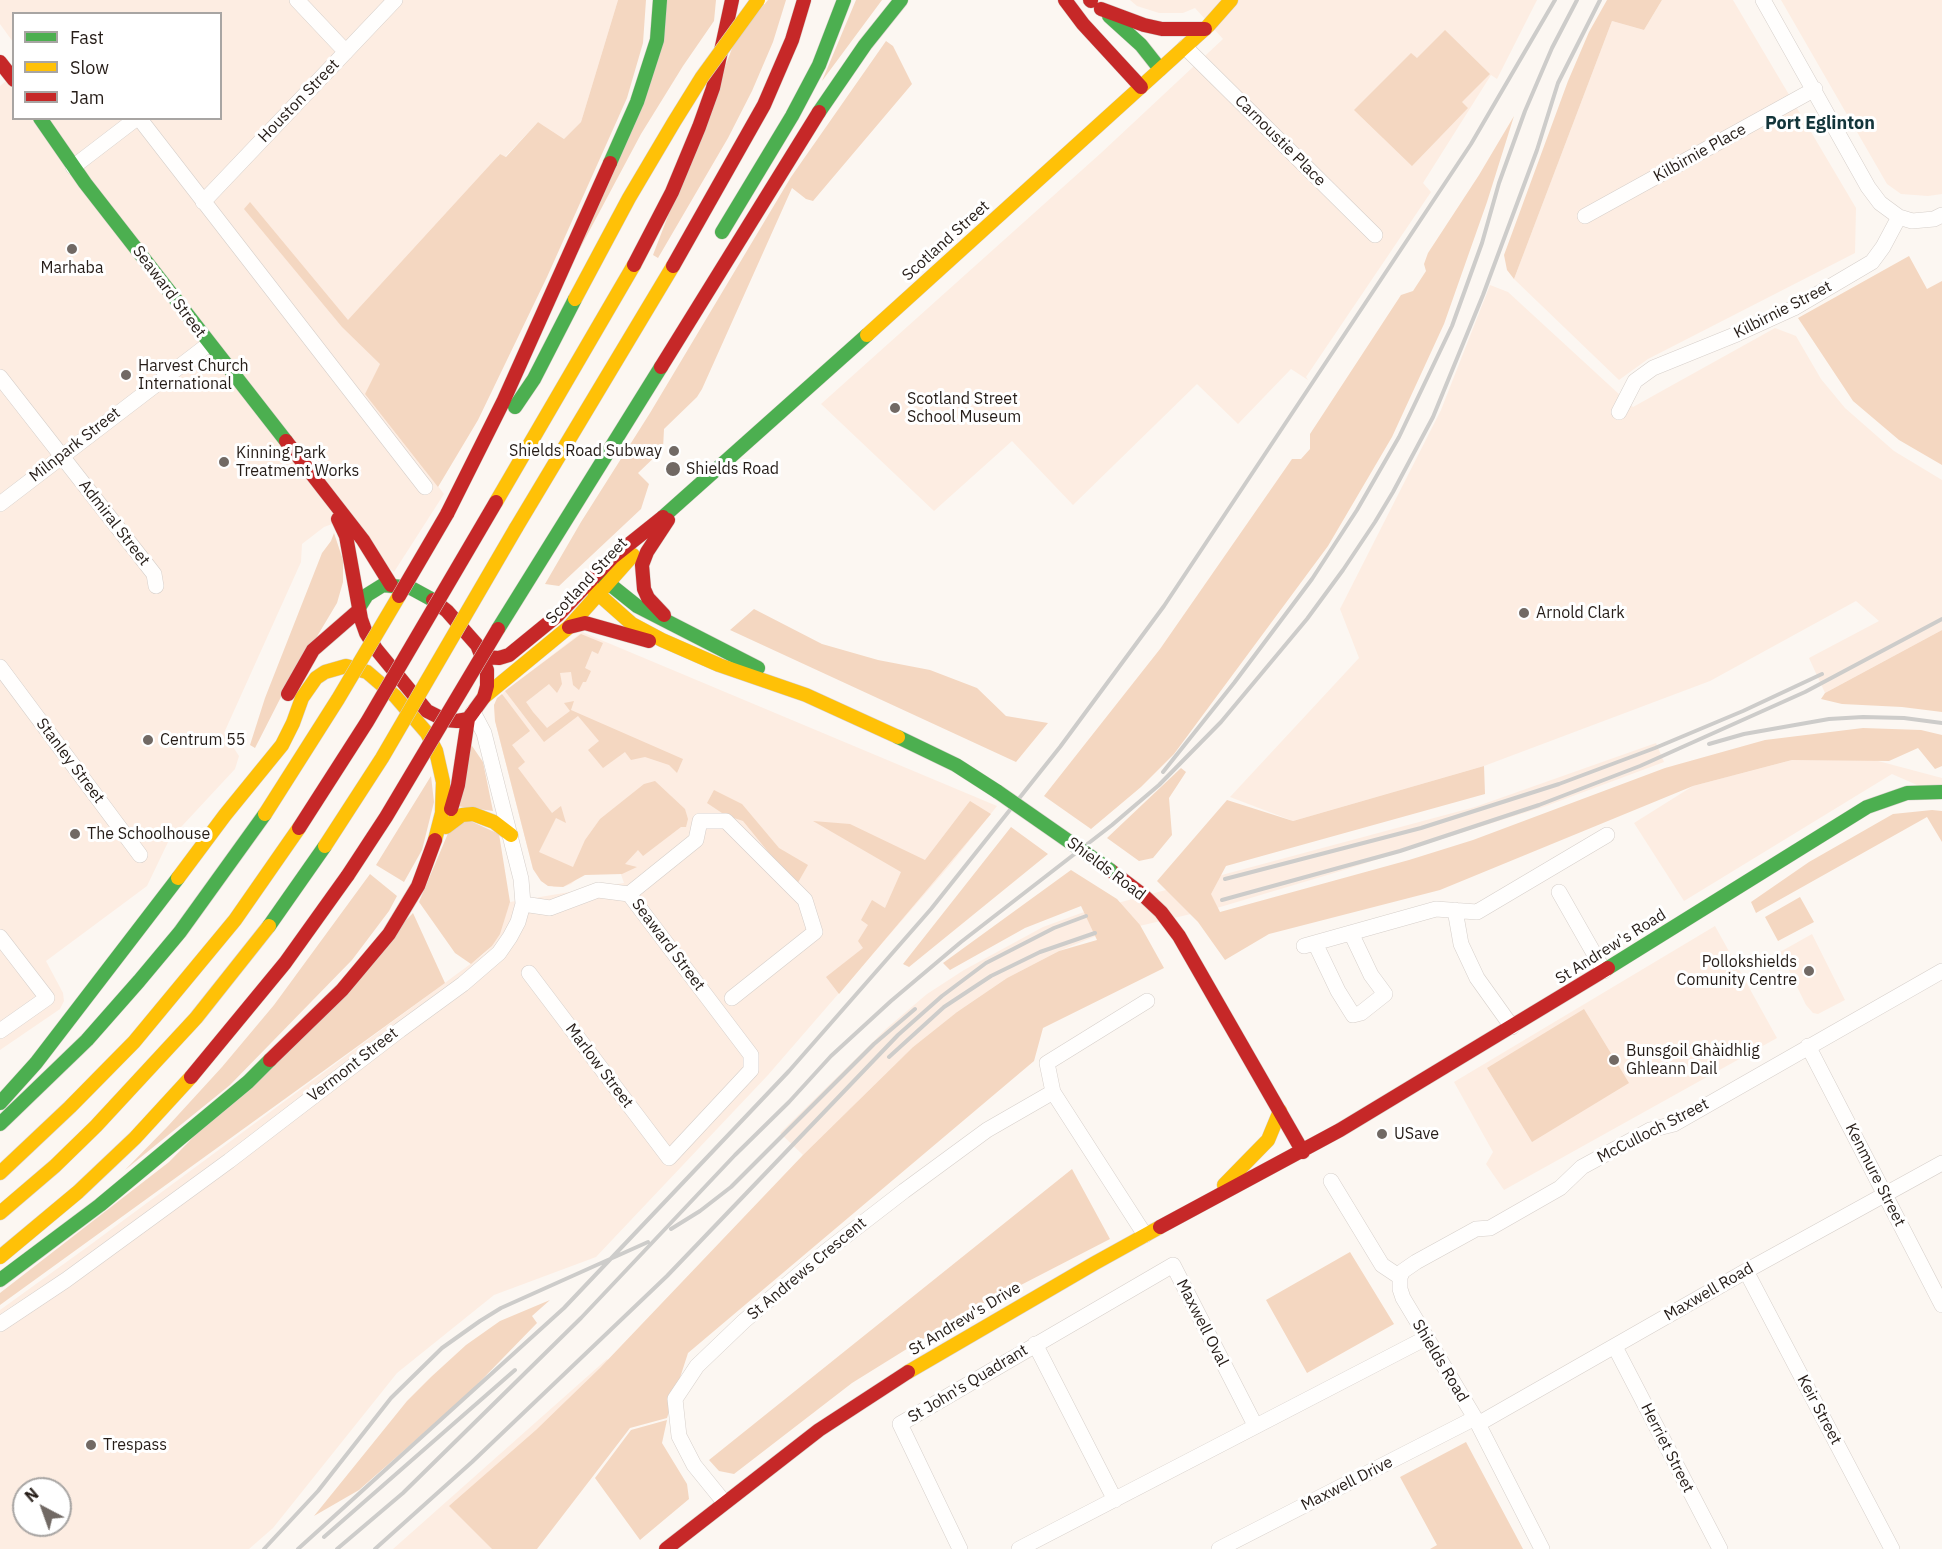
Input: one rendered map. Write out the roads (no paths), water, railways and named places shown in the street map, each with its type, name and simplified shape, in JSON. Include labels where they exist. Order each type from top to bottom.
[{"type":"main road","points":[[447,514],[503,402],[637,102],[657,39],[660,0]]},
{"type":"main road","points":[[0,1173],[134,1042],[235,920],[367,722],[632,269],[672,192],[699,127],[712,88],[722,53],[732,0]]},
{"type":"main road","points":[[0,1124],[87,1040],[139,981],[180,932],[265,814],[338,699],[447,514],[534,379],[629,198],[674,122],[720,51],[758,0]]},
{"type":"main road","points":[[0,1213],[55,1166],[96,1126],[189,1026],[251,949],[325,846],[382,758],[661,286],[764,105],[792,40],[804,0]]},
{"type":"main road","points":[[712,247],[792,116],[819,65],[844,0]]},
{"type":"main road","points":[[0,1257],[78,1192],[171,1100],[253,1003],[348,875],[386,817],[498,629],[831,92],[901,0]]},
{"type":"main road","points":[[1065,0],[1083,24],[1141,87]]},
{"type":"main road","name":"Scotland Street","points":[[483,657],[499,658],[509,655],[558,615],[613,557],[680,504],[1205,29],[1231,0]]},
{"type":"main road","points":[[1092,3],[1144,25],[1162,29],[1205,29]]},
{"type":"main road","points":[[1092,3],[1125,29],[1160,69]]},
{"type":"main road","points":[[0,62],[12,77]]},
{"type":"main road","name":"Seaward Street","points":[[41,120],[73,167],[363,540],[391,585]]},
{"type":"main road","points":[[498,629],[599,441]]},
{"type":"main road","name":"Seaward Street","points":[[324,492],[346,536],[359,608],[366,633],[379,655],[427,711],[445,720],[457,721],[471,716]]},
{"type":"main road","points":[[672,625],[648,598],[644,589],[642,565],[647,552],[680,504]]},
{"type":"main road","name":"Scotland Street","points":[[484,697],[569,627],[680,504]]},
{"type":"main road","name":"Shields Road","points":[[592,579],[608,583],[637,606],[727,650],[806,695],[957,765],[1143,895],[1161,912],[1179,936],[1303,1152]]},
{"type":"main road","name":"Shields Road","points":[[592,579],[599,595],[632,624],[719,665],[806,695]]},
{"type":"main road","points":[[281,709],[297,675],[313,650],[359,608],[367,594],[374,589],[383,585],[411,588],[424,594],[447,611],[474,641],[483,657],[488,677],[484,697],[471,716],[459,784],[446,827],[433,850]]},
{"type":"main road","points":[[569,627],[585,623],[601,626],[632,638],[679,648]]},
{"type":"main road","points":[[0,1103],[36,1064],[225,815],[282,745],[302,698],[316,678],[325,672],[346,666],[366,672],[395,696],[427,733],[436,751],[443,782],[439,830],[427,867],[389,934],[342,990],[248,1082],[100,1205],[0,1280]]},
{"type":"main road","points":[[225,815],[265,745]]},
{"type":"main road","name":"St Andrew's Road","points":[[1303,1152],[1512,1027],[1867,807],[1907,793],[1942,792]]},
{"type":"main road","points":[[446,827],[462,815],[473,814],[494,822],[511,835]]},
{"type":"main road","points":[[1196,1208],[1260,1151],[1268,1140],[1280,1111]]},
{"type":"main road","name":"St Andrew's Drive","points":[[666,1549],[819,1430],[910,1371],[1053,1286],[1303,1152]]},
{"type":"street","points":[[297,0],[346,52]]},
{"type":"street","name":"Houston Street","points":[[203,202],[395,0]]},
{"type":"street","points":[[1763,0],[1868,187],[1880,203],[1899,217],[1912,221],[1934,219],[1942,214]]},
{"type":"street","name":"Carnoustie Place","points":[[1185,47],[1375,235]]},
{"type":"street","name":"Kilbirnie Place","points":[[1584,216],[1815,89]]},
{"type":"street","points":[[73,167],[135,120]]},
{"type":"street","points":[[140,120],[425,487]]},
{"type":"street","name":"Kilbirnie Street","points":[[1619,412],[1635,381],[1653,368],[1794,308],[1872,262],[1899,217]]},
{"type":"street","name":"Milnpark Street","points":[[0,504],[209,344]]},
{"type":"street","name":"Admiral Street","points":[[0,377],[154,574],[156,586]]},
{"type":"street","name":"Stanley Street","points":[[0,667],[140,855]]},
{"type":"street","name":"Vermont Street","points":[[0,1324],[66,1280],[229,1161],[482,969],[499,953],[518,922],[523,904],[521,879],[484,733],[471,716]]},
{"type":"street","points":[[629,894],[696,840],[700,821],[726,821],[805,900],[815,933],[732,998]]},
{"type":"street","points":[[1351,933],[1371,975],[1385,994],[1361,1013],[1353,1015],[1310,945],[1351,933],[1436,909],[1477,912],[1607,835]]},
{"type":"street","name":"Seaward Street","points":[[523,904],[550,908],[598,890],[629,894],[751,1055],[751,1070],[669,1158]]},
{"type":"street","points":[[1559,892],[1604,970]]},
{"type":"street","points":[[1455,910],[1461,944],[1477,978],[1512,1027]]},
{"type":"street","points":[[0,937],[47,998],[0,1031]]},
{"type":"street","name":"McCulloch Street","points":[[1400,1277],[1404,1270],[1416,1262],[1476,1230],[1490,1228],[1560,1188],[1582,1167],[1650,1130],[1674,1124],[1942,971]]},
{"type":"street","name":"Marlow Street","points":[[529,974],[669,1158]]},
{"type":"street","points":[[1145,1235],[1053,1092],[1047,1063],[1147,1001]]},
{"type":"street","name":"Kenmure Street","points":[[1808,1046],[1942,1305]]},
{"type":"street","name":"St Andrews Crescent","points":[[724,1502],[694,1465],[679,1436],[675,1399],[697,1366],[744,1321],[825,1252],[904,1191],[987,1130],[1053,1092]]},
{"type":"street","name":"Maxwell Road","points":[[1476,1421],[1616,1347],[1746,1271],[1942,1163]]},
{"type":"street","points":[[1331,1181],[1382,1265],[1400,1277]]},
{"type":"street","name":"Maxwell Oval","points":[[1035,1344],[1173,1266],[1256,1425]]},
{"type":"street","name":"Keir Street","points":[[1746,1271],[1892,1549]]},
{"type":"street","name":"Shields Road","points":[[1400,1277],[1403,1298],[1476,1421],[1542,1549]]},
{"type":"street","points":[[1020,1549],[1426,1338]]},
{"type":"street","name":"St John's Quadrant","points":[[960,1549],[900,1424],[1035,1344],[1115,1500]]},
{"type":"street","name":"Herriet Street","points":[[1616,1347],[1720,1549]]},
{"type":"street","name":"Maxwell Drive","points":[[1220,1549],[1476,1421]]},
{"type":"railway","points":[[298,1549],[564,1308],[789,1071],[931,909],[1060,747],[1164,606],[1471,144],[1555,0]]},
{"type":"railway","points":[[1163,772],[1234,683],[1312,579],[1357,510],[1399,437],[1452,326],[1525,111],[1552,48],[1577,0]]},
{"type":"railway","points":[[337,1549],[403,1493],[581,1318],[831,1056],[961,942],[1112,825],[1159,785],[1221,722],[1307,619],[1375,522],[1433,417],[1483,295],[1537,150],[1558,83],[1600,0]]},
{"type":"railway","points":[[1222,900],[1400,851],[1539,805],[1640,766],[1805,692],[1942,619]]},
{"type":"railway","points":[[1225,879],[1421,828],[1559,784],[1655,748],[1743,711],[1822,674]]},
{"type":"railway","points":[[1709,744],[1744,734],[1829,719],[1904,718],[1942,723]]},
{"type":"railway","points":[[375,1549],[472,1462],[667,1276],[898,1035],[942,996],[986,963],[1054,928],[1086,916]]},
{"type":"railway","points":[[889,1057],[944,1007],[991,976],[1040,952],[1095,933]]},
{"type":"railway","points":[[671,1229],[700,1211],[731,1187],[874,1044],[915,1009]]},
{"type":"railway","points":[[264,1549],[318,1491],[391,1398],[442,1348],[501,1308],[648,1242]]},
{"type":"railway","points":[[324,1537],[515,1370]]},
{"type":"place","name":"Marhaba","points":[[72,249]]},
{"type":"place","name":"Harvest Church International","points":[[126,375]]},
{"type":"place","name":"Scotland Street School Museum","points":[[895,408]]},
{"type":"place","name":"Shields Road Subway","points":[[674,451]]},
{"type":"place","name":"Kinning Park Treatment Works","points":[[224,462]]},
{"type":"place","name":"Shields Road","points":[[673,469]]},
{"type":"place","name":"Arnold Clark","points":[[1524,613]]},
{"type":"place","name":"Centrum 55","points":[[148,740]]},
{"type":"place","name":"The Schoolhouse","points":[[75,834]]},
{"type":"place","name":"Pollokshields Comunity Centre","points":[[1809,971]]},
{"type":"place","name":"Bunsgoil Ghàidhlig Ghleann Dail","points":[[1614,1060]]},
{"type":"place","name":"USave","points":[[1382,1134]]},
{"type":"place","name":"Trespass","points":[[91,1445]]},
{"type":"district","name":"Port Eglinton","points":[[1820,124]]}]
